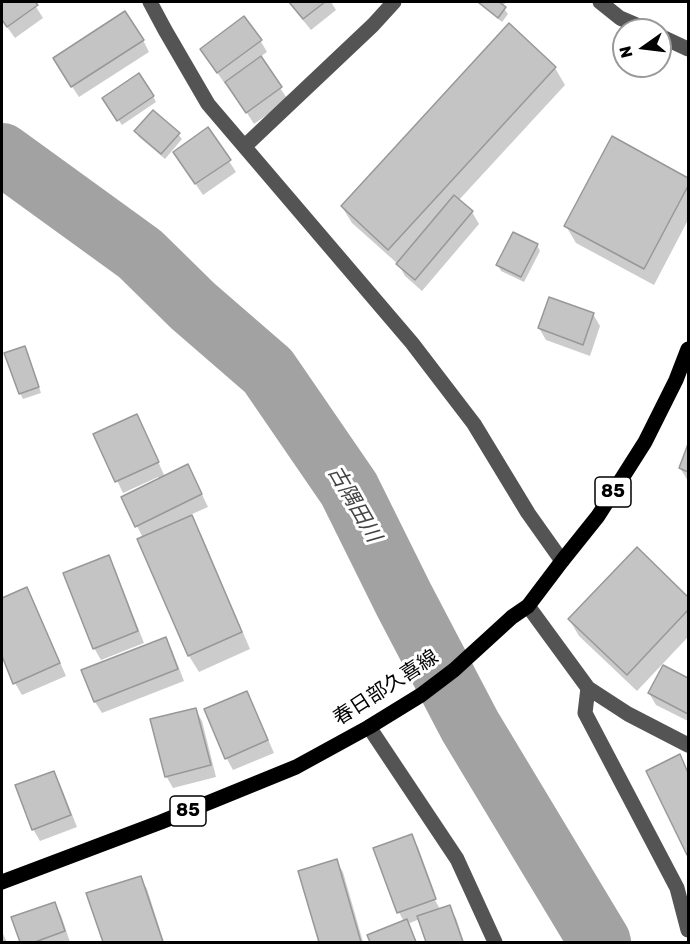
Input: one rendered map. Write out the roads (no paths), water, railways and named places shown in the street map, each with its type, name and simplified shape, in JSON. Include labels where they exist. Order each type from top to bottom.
[{"type":"main road","name":"春日部久喜線","points":[[2,882],[161,822],[286,771],[369,727],[421,695],[454,670],[512,617],[528,606],[598,516],[645,442],[676,381],[688,349]]},
{"type":"street","points":[[150,2],[208,104],[433,370],[474,424],[528,513],[562,561]]},
{"type":"street","points":[[244,146],[373,25],[394,2]]},
{"type":"street","points":[[600,2],[620,18]]},
{"type":"street","points":[[672,41],[688,48]]},
{"type":"street","points":[[528,606],[588,688],[628,714],[688,745]]},
{"type":"street","points":[[588,688],[585,713],[678,888],[688,930]]},
{"type":"street","points":[[369,727],[456,859],[495,942]]},
{"type":"waterway","name":"古隅田川","points":[[2,154],[140,254],[193,306],[268,371],[349,489],[470,726],[600,942]]}]
